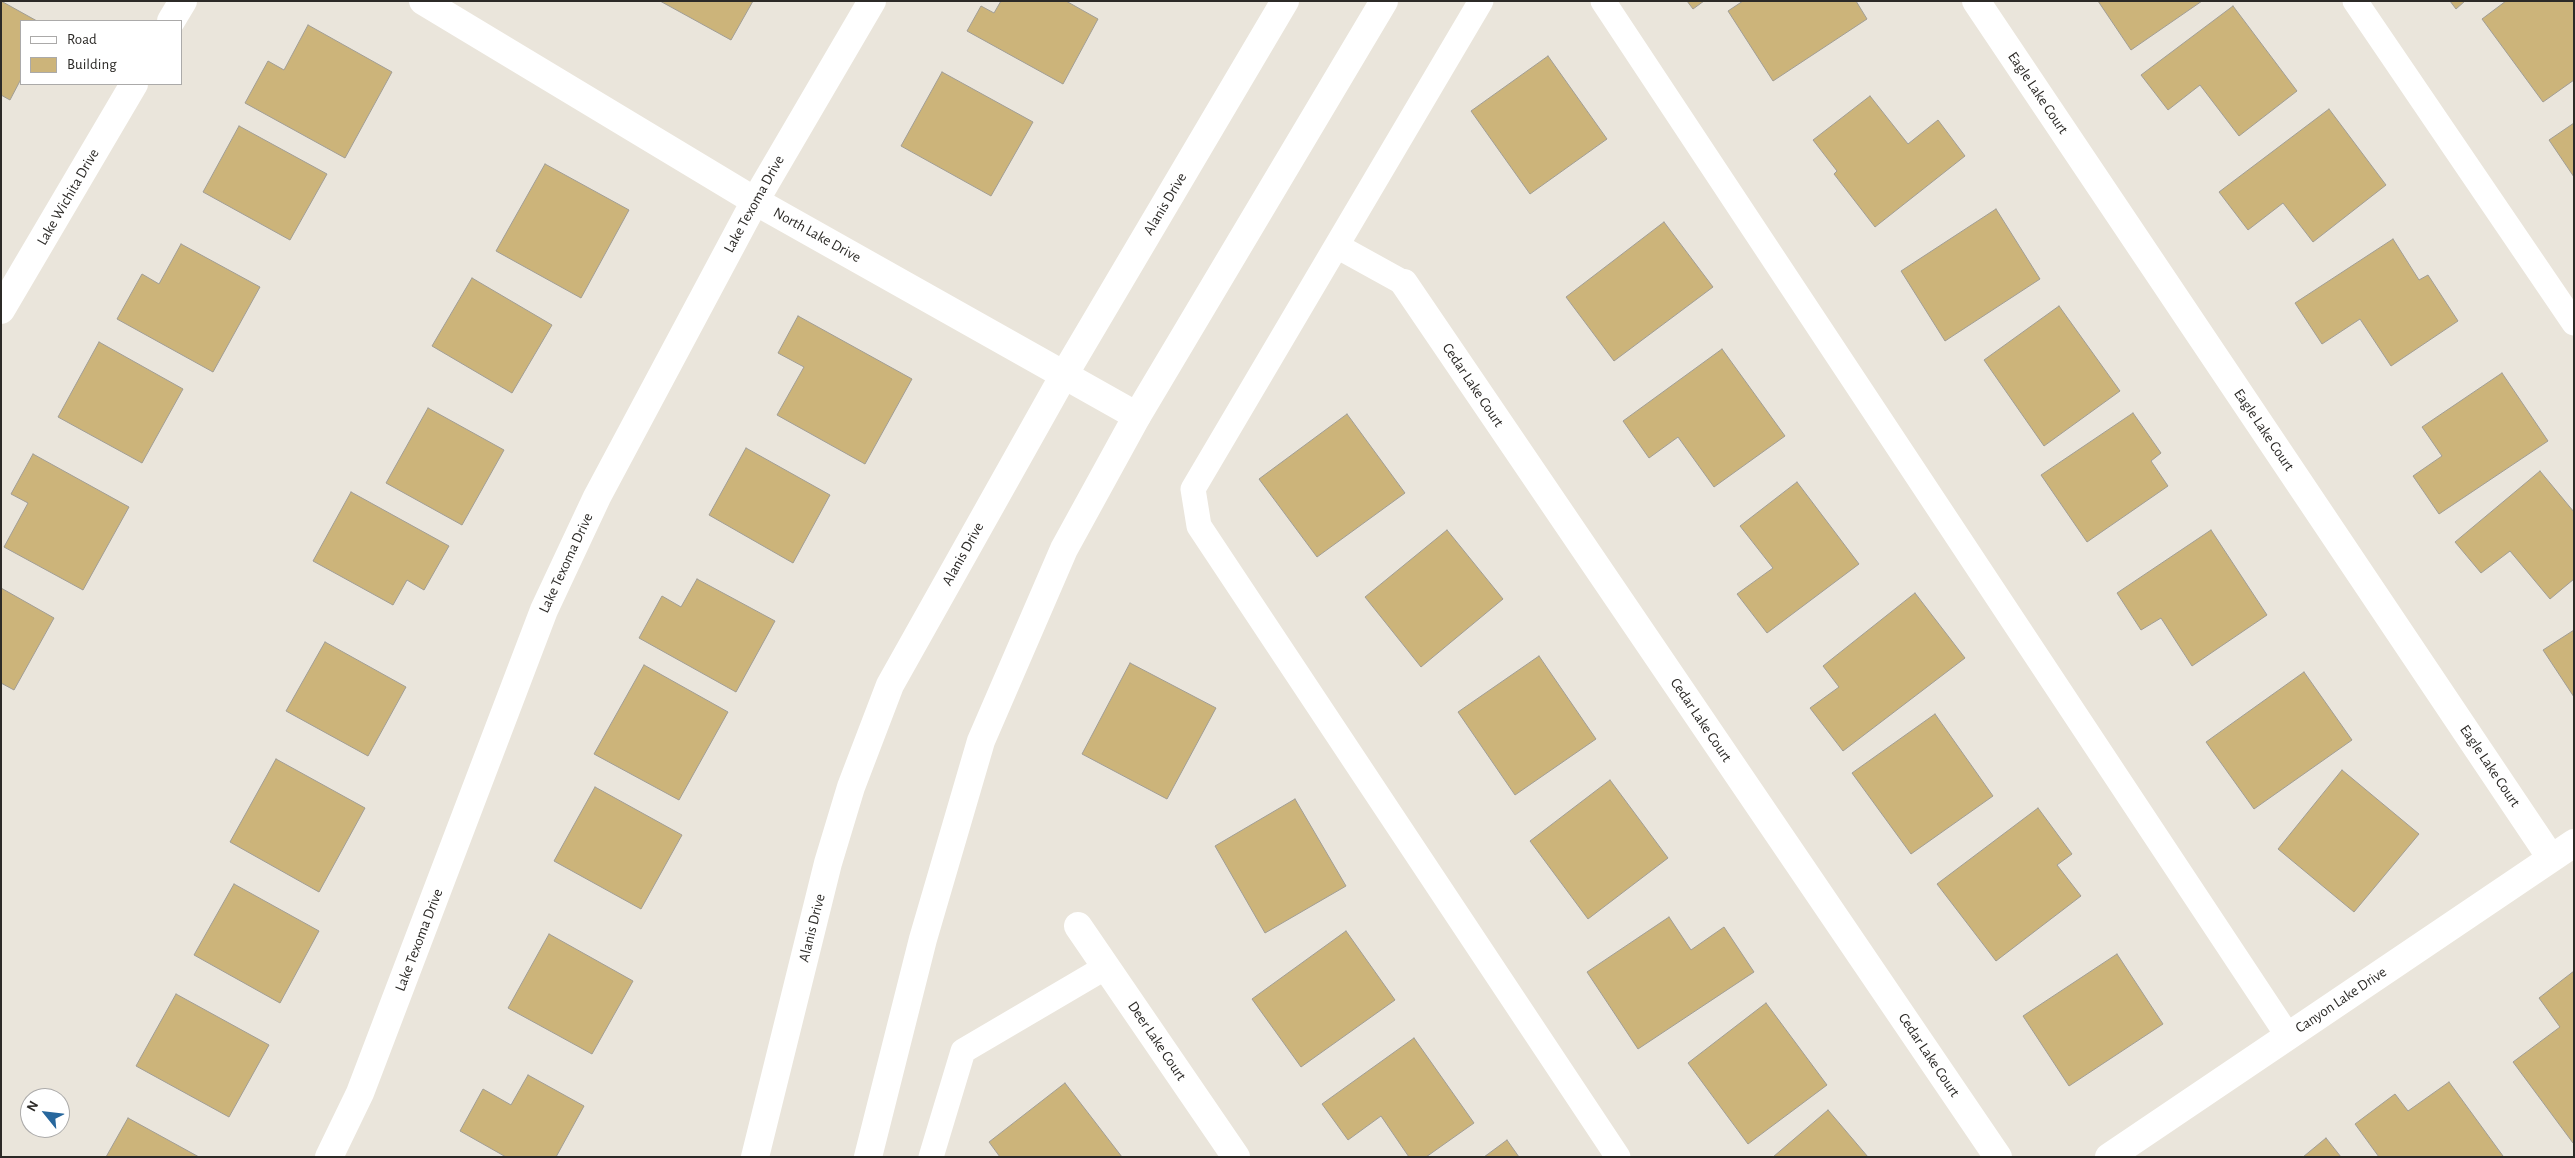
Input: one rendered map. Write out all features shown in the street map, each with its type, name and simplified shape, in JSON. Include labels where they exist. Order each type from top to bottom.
[{"type":"street","points":[[172,20],[183,1]]},
{"type":"street","name":"North Lake Drive","points":[[424,1],[755,200],[1137,416]]},
{"type":"street","name":"Lake Texoma Drive","points":[[329,1157],[360,1093],[544,610],[597,497],[755,200],[872,1]]},
{"type":"street","name":"Alanis Drive","points":[[755,1157],[828,863],[851,788],[890,686],[1064,375],[1285,1]]},
{"type":"street","points":[[868,1157],[923,939],[981,741],[1064,549],[1137,416],[1384,1]]},
{"type":"street","name":"Eagle Lake Court","points":[[1976,1],[2551,858]]},
{"type":"street","name":"Lake Wichita Drive","points":[[1,310],[133,85]]},
{"type":"street","name":"Cedar Lake Court","points":[[1404,283],[1998,1157]]},
{"type":"street","name":"Canyon Lake Drive","points":[[2109,1157],[2574,843]]},
{"type":"street","name":"Deer Lake Court","points":[[1078,926],[1236,1157]]},
{"type":"lane","points":[[1481,1],[1193,489],[1199,526],[1618,1157]]},
{"type":"lane","points":[[1603,1],[2288,1036]]},
{"type":"lane","points":[[2355,1],[2574,323]]},
{"type":"lane","points":[[1337,246],[1404,283]]},
{"type":"lane","points":[[930,1157],[964,1051],[1106,967]]},
{"type":"building","points":[[1,1],[35,20],[20,20],[20,81],[10,100],[1,95]]},
{"type":"building","points":[[660,1],[753,1],[731,40]]},
{"type":"building","points":[[1001,1],[1066,1],[1098,19],[1063,84],[967,31],[981,6],[994,13]]},
{"type":"building","points":[[1687,1],[1704,1],[1693,9]]},
{"type":"building","points":[[1743,1],[1856,1],[1867,19],[1773,81],[1728,11]]},
{"type":"building","points":[[2098,1],[2202,1],[2131,50]]},
{"type":"building","points":[[2450,1],[2465,1],[2456,9]]},
{"type":"building","points":[[2506,1],[2574,1],[2574,80],[2543,102],[2482,19]]},
{"type":"building","points":[[2233,6],[2297,91],[2239,136],[2200,85],[2168,110],[2141,75]]},
{"type":"building","points":[[308,25],[392,72],[345,158],[245,103],[268,61],[284,70]]},
{"type":"building","points":[[1548,56],[1607,139],[1530,194],[1471,111]]},
{"type":"building","points":[[942,72],[1033,122],[991,196],[901,146]]},
{"type":"building","points":[[1870,96],[1908,144],[1938,120],[1965,156],[1875,227],[1834,174],[1837,171],[1813,140]]},
{"type":"building","points":[[2329,109],[2386,185],[2313,242],[2283,203],[2248,230],[2219,192]]},
{"type":"building","points":[[2574,123],[2574,177],[2549,140]]},
{"type":"building","points":[[239,126],[327,174],[290,240],[203,192]]},
{"type":"building","points":[[545,164],[629,210],[581,298],[496,251]]},
{"type":"building","points":[[1996,209],[2040,279],[1945,341],[1901,271]]},
{"type":"building","points":[[1664,222],[1713,287],[1614,361],[1566,297]]},
{"type":"building","points":[[2393,239],[2419,280],[2428,275],[2458,321],[2391,366],[2360,319],[2322,344],[2295,303]]},
{"type":"building","points":[[181,244],[260,287],[213,372],[117,319],[142,274],[159,284]]},
{"type":"building","points":[[472,278],[552,325],[512,393],[432,346]]},
{"type":"building","points":[[2059,306],[2120,391],[2044,446],[1984,360]]},
{"type":"building","points":[[798,316],[912,379],[865,464],[777,415],[804,367],[778,353]]},
{"type":"building","points":[[99,342],[183,389],[142,463],[58,417]]},
{"type":"building","points":[[1722,349],[1785,436],[1714,487],[1678,437],[1649,458],[1623,421]]},
{"type":"building","points":[[2502,373],[2548,441],[2439,514],[2413,476],[2442,456],[2422,427]]},
{"type":"building","points":[[428,408],[504,450],[462,525],[386,483]]},
{"type":"building","points":[[2133,413],[2161,453],[2151,461],[2168,486],[2087,542],[2041,475]]},
{"type":"building","points":[[1347,414],[1405,493],[1317,557],[1259,479]]},
{"type":"building","points":[[746,448],[830,495],[793,563],[709,515]]},
{"type":"building","points":[[33,454],[129,507],[83,590],[4,547],[28,503],[11,494]]},
{"type":"building","points":[[2540,471],[2574,512],[2574,579],[2550,599],[2510,551],[2481,573],[2455,542]]},
{"type":"building","points":[[1797,482],[1859,564],[1767,633],[1737,594],[1773,568],[1740,526]]},
{"type":"building","points":[[351,492],[449,546],[424,590],[407,580],[393,605],[313,561]]},
{"type":"building","points":[[1447,530],[1503,599],[1421,667],[1365,597]]},
{"type":"building","points":[[2211,530],[2267,615],[2192,666],[2161,618],[2141,630],[2117,593]]},
{"type":"building","points":[[697,579],[775,621],[736,692],[639,638],[662,596],[681,607]]},
{"type":"building","points":[[1,588],[54,618],[14,690],[1,683]]},
{"type":"building","points":[[1915,593],[1965,658],[1843,751],[1810,708],[1839,687],[1823,666]]},
{"type":"building","points":[[2574,630],[2574,697],[2543,650]]},
{"type":"building","points":[[325,642],[406,687],[368,756],[286,711]]},
{"type":"building","points":[[1539,656],[1596,739],[1515,795],[1458,712]]},
{"type":"building","points":[[1130,663],[1216,708],[1167,799],[1082,754]]},
{"type":"building","points":[[644,665],[728,712],[679,800],[594,754]]},
{"type":"building","points":[[2304,672],[2352,740],[2254,809],[2206,742]]},
{"type":"building","points":[[1935,714],[1993,796],[1911,854],[1852,773]]},
{"type":"building","points":[[276,759],[365,808],[319,892],[230,842]]},
{"type":"building","points":[[2342,770],[2419,834],[2354,912],[2278,849]]},
{"type":"building","points":[[1610,780],[1668,858],[1588,919],[1530,841]]},
{"type":"building","points":[[595,787],[682,835],[641,909],[554,861]]},
{"type":"building","points":[[1295,799],[1346,886],[1265,933],[1215,846]]},
{"type":"building","points":[[2038,808],[2072,854],[2057,865],[2081,896],[1996,961],[1937,884]]},
{"type":"building","points":[[234,884],[319,931],[280,1003],[194,955]]},
{"type":"building","points":[[1669,917],[1691,950],[1724,927],[1754,972],[1638,1049],[1587,972]]},
{"type":"building","points":[[1346,931],[1395,1000],[1301,1067],[1252,999]]},
{"type":"building","points":[[549,934],[633,981],[592,1054],[508,1008]]},
{"type":"building","points":[[2117,954],[2163,1024],[2069,1086],[2023,1016]]},
{"type":"building","points":[[2574,971],[2573,1143],[2513,1062],[2560,1027],[2539,998]]},
{"type":"building","points":[[176,994],[269,1045],[229,1117],[136,1066]]},
{"type":"building","points":[[1766,1003],[1827,1085],[1748,1144],[1688,1063]]},
{"type":"building","points":[[1414,1038],[1474,1123],[1426,1157],[1409,1157],[1381,1116],[1348,1140],[1322,1104]]},
{"type":"building","points":[[528,1075],[584,1106],[556,1157],[506,1157],[460,1131],[483,1089],[511,1105]]},
{"type":"building","points":[[2449,1082],[2502,1157],[2379,1157],[2355,1124],[2395,1094],[2408,1111]]},
{"type":"building","points":[[1065,1083],[1122,1157],[1000,1157],[989,1142]]},
{"type":"building","points":[[1828,1110],[1868,1157],[1773,1157]]},
{"type":"building","points":[[128,1118],[199,1157],[106,1157]]},
{"type":"building","points":[[2326,1138],[2341,1157],[2303,1157]]},
{"type":"building","points":[[1507,1140],[1519,1157],[1484,1157]]}]
